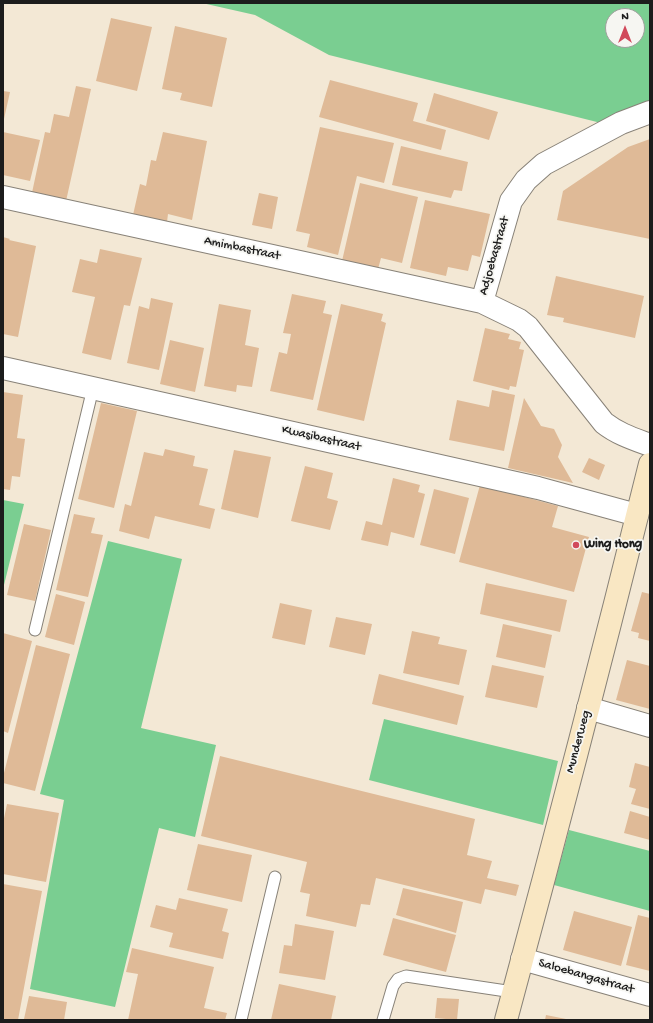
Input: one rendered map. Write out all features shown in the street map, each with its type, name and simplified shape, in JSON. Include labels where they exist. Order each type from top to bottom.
[{"type":"street","name":"Adjoebastraat","points":[[650,112],[621,123],[544,164],[526,180],[511,201],[482,302],[528,326],[604,423],[620,433],[650,445]]},
{"type":"street","name":"Amimbastraat","points":[[3,197],[482,302]]},
{"type":"street","name":"Kwasibastraat","points":[[3,368],[538,488],[637,515]]},
{"type":"street","name":"Munderweg","points":[[506,1020],[650,464]]},
{"type":"street","points":[[588,708],[650,726]]},
{"type":"street","name":"Saloebangastraat","points":[[522,959],[650,995]]},
{"type":"lane","points":[[35,630],[93,388]]},
{"type":"lane","points":[[241,1020],[275,877]]},
{"type":"lane","points":[[383,1020],[393,986],[398,979],[406,976],[513,992]]},
{"type":"green space","points":[[202,3],[650,3],[650,111],[617,127],[329,55],[255,15]]},
{"type":"green space","points":[[3,500],[24,504],[3,589]]},
{"type":"green space","points":[[108,541],[182,559],[141,728],[216,745],[195,837],[159,828],[115,1007],[30,989],[64,800],[40,794]]},
{"type":"green space","points":[[384,719],[558,761],[543,825],[369,780]]},
{"type":"green space","points":[[569,830],[650,851],[650,911],[554,885]]},
{"type":"building","points":[[111,18],[152,27],[137,91],[96,81]]},
{"type":"building","points":[[175,26],[227,38],[212,107],[180,100],[182,93],[162,89]]},
{"type":"building","points":[[330,80],[418,103],[413,121],[446,130],[441,150],[319,117]]},
{"type":"building","points":[[76,86],[91,89],[64,210],[30,202],[45,132],[50,133],[54,114],[69,117]]},
{"type":"building","points":[[3,91],[10,92],[4,119],[3,119]]},
{"type":"building","points":[[434,93],[498,112],[489,140],[426,121]]},
{"type":"building","points":[[320,127],[394,143],[384,183],[357,176],[338,255],[307,247],[310,234],[296,231]]},
{"type":"building","points":[[3,132],[40,140],[30,181],[3,175]]},
{"type":"building","points":[[163,132],[207,141],[192,220],[168,214],[167,222],[133,215],[140,184],[146,186],[151,160],[156,161]]},
{"type":"building","points":[[650,139],[650,239],[557,220],[563,191],[628,147]]},
{"type":"building","points":[[401,146],[468,162],[462,191],[454,190],[451,198],[392,185]]},
{"type":"building","points":[[360,183],[418,197],[402,263],[381,258],[378,269],[342,261]]},
{"type":"building","points":[[259,193],[278,197],[272,229],[252,225]]},
{"type":"building","points":[[425,200],[490,214],[480,257],[472,255],[468,271],[448,267],[446,276],[410,268]]},
{"type":"building","points":[[3,237],[10,239],[9,240],[36,246],[18,337],[3,334]]},
{"type":"building","points":[[100,249],[142,258],[130,306],[124,305],[111,360],[82,353],[95,297],[72,292],[80,259],[97,263]]},
{"type":"building","points":[[556,276],[644,296],[635,338],[563,322],[564,318],[547,315]]},
{"type":"building","points":[[292,294],[326,301],[323,313],[332,315],[313,400],[270,391],[279,352],[287,354],[291,334],[283,333]]},
{"type":"building","points":[[151,298],[173,303],[159,370],[127,363],[139,306],[149,309]]},
{"type":"building","points":[[219,304],[251,310],[245,345],[259,348],[252,387],[237,385],[236,392],[204,386]]},
{"type":"building","points":[[341,304],[383,314],[381,321],[386,323],[364,421],[317,410]]},
{"type":"building","points":[[485,328],[510,334],[508,339],[521,342],[519,349],[524,350],[516,387],[510,386],[509,390],[473,381]]},
{"type":"building","points":[[170,340],[204,348],[195,392],[160,384]]},
{"type":"building","points":[[492,390],[515,395],[504,451],[449,440],[457,400],[489,407]]},
{"type":"building","points":[[3,392],[23,395],[17,438],[25,439],[20,477],[12,476],[10,490],[3,489]]},
{"type":"building","points":[[524,398],[541,426],[554,429],[562,445],[558,457],[573,483],[508,468]]},
{"type":"building","points":[[101,403],[137,411],[114,508],[78,499]]},
{"type":"building","points":[[165,449],[195,456],[193,466],[208,469],[199,505],[215,509],[210,529],[155,516],[149,539],[119,531],[125,504],[131,506],[144,452],[163,456]]},
{"type":"building","points":[[234,450],[271,457],[258,518],[221,509]]},
{"type":"building","points":[[589,458],[605,465],[599,480],[582,472]]},
{"type":"building","points":[[305,466],[333,473],[327,498],[338,501],[330,530],[291,521]]},
{"type":"building","points":[[393,478],[420,485],[418,492],[425,494],[414,538],[391,532],[388,546],[361,540],[366,521],[382,525]]},
{"type":"building","points":[[480,485],[558,506],[552,527],[589,537],[574,592],[459,562]]},
{"type":"building","points":[[434,489],[469,498],[455,554],[420,545]]},
{"type":"building","points":[[74,514],[95,518],[91,533],[103,535],[88,597],[56,590]]},
{"type":"building","points":[[24,524],[51,530],[35,601],[7,595]]},
{"type":"building","points":[[486,583],[567,600],[560,632],[480,614]]},
{"type":"building","points":[[642,592],[650,594],[650,641],[638,638],[639,633],[631,631]]},
{"type":"building","points":[[56,594],[85,602],[74,645],[45,637]]},
{"type":"building","points":[[280,603],[312,610],[305,645],[272,638]]},
{"type":"building","points":[[336,617],[372,624],[365,655],[329,647]]},
{"type":"building","points":[[503,624],[552,635],[545,668],[496,657]]},
{"type":"building","points":[[412,631],[440,637],[438,644],[467,650],[459,685],[403,673]]},
{"type":"building","points":[[3,633],[32,641],[8,733],[3,731]]},
{"type":"building","points":[[36,645],[70,654],[35,791],[3,783],[3,777]]},
{"type":"building","points":[[627,660],[650,666],[650,709],[616,700]]},
{"type":"building","points":[[492,665],[544,676],[537,708],[485,697]]},
{"type":"building","points":[[379,674],[464,696],[457,725],[372,704]]},
{"type":"building","points":[[220,756],[475,819],[467,855],[492,861],[487,878],[519,885],[516,896],[485,889],[481,904],[376,878],[370,905],[361,904],[356,927],[306,916],[310,894],[300,892],[307,862],[201,836]]},
{"type":"building","points":[[635,763],[650,767],[650,809],[631,804],[636,789],[629,787]]},
{"type":"building","points":[[7,804],[59,813],[46,882],[3,874],[3,823]]},
{"type":"building","points":[[630,811],[650,817],[650,840],[624,833]]},
{"type":"building","points":[[198,844],[252,855],[242,902],[187,890]]},
{"type":"building","points":[[3,884],[42,891],[18,1020],[3,1020]]},
{"type":"building","points":[[403,888],[463,902],[456,933],[396,915]]},
{"type":"building","points":[[179,898],[228,909],[222,931],[229,933],[223,959],[169,947],[173,933],[150,927],[156,905],[176,910]]},
{"type":"building","points":[[574,911],[632,927],[621,966],[563,950]]},
{"type":"building","points":[[638,915],[650,918],[650,971],[626,965]]},
{"type":"building","points":[[393,918],[456,935],[446,972],[383,955]]},
{"type":"building","points":[[295,924],[334,931],[325,980],[279,973],[284,945],[292,946]]},
{"type":"building","points":[[132,948],[214,967],[204,1008],[227,1013],[225,1020],[128,1020],[138,974],[126,972]]},
{"type":"building","points":[[279,984],[336,996],[331,1020],[271,1020]]},
{"type":"building","points":[[29,996],[67,1002],[64,1020],[24,1019]]},
{"type":"building","points":[[437,998],[459,999],[457,1020],[435,1018]]},
{"type":"building","points":[[546,1015],[566,1019],[566,1020],[545,1020]]},
{"type":"place","name":"Wing Hong","points":[[576,545]]}]
